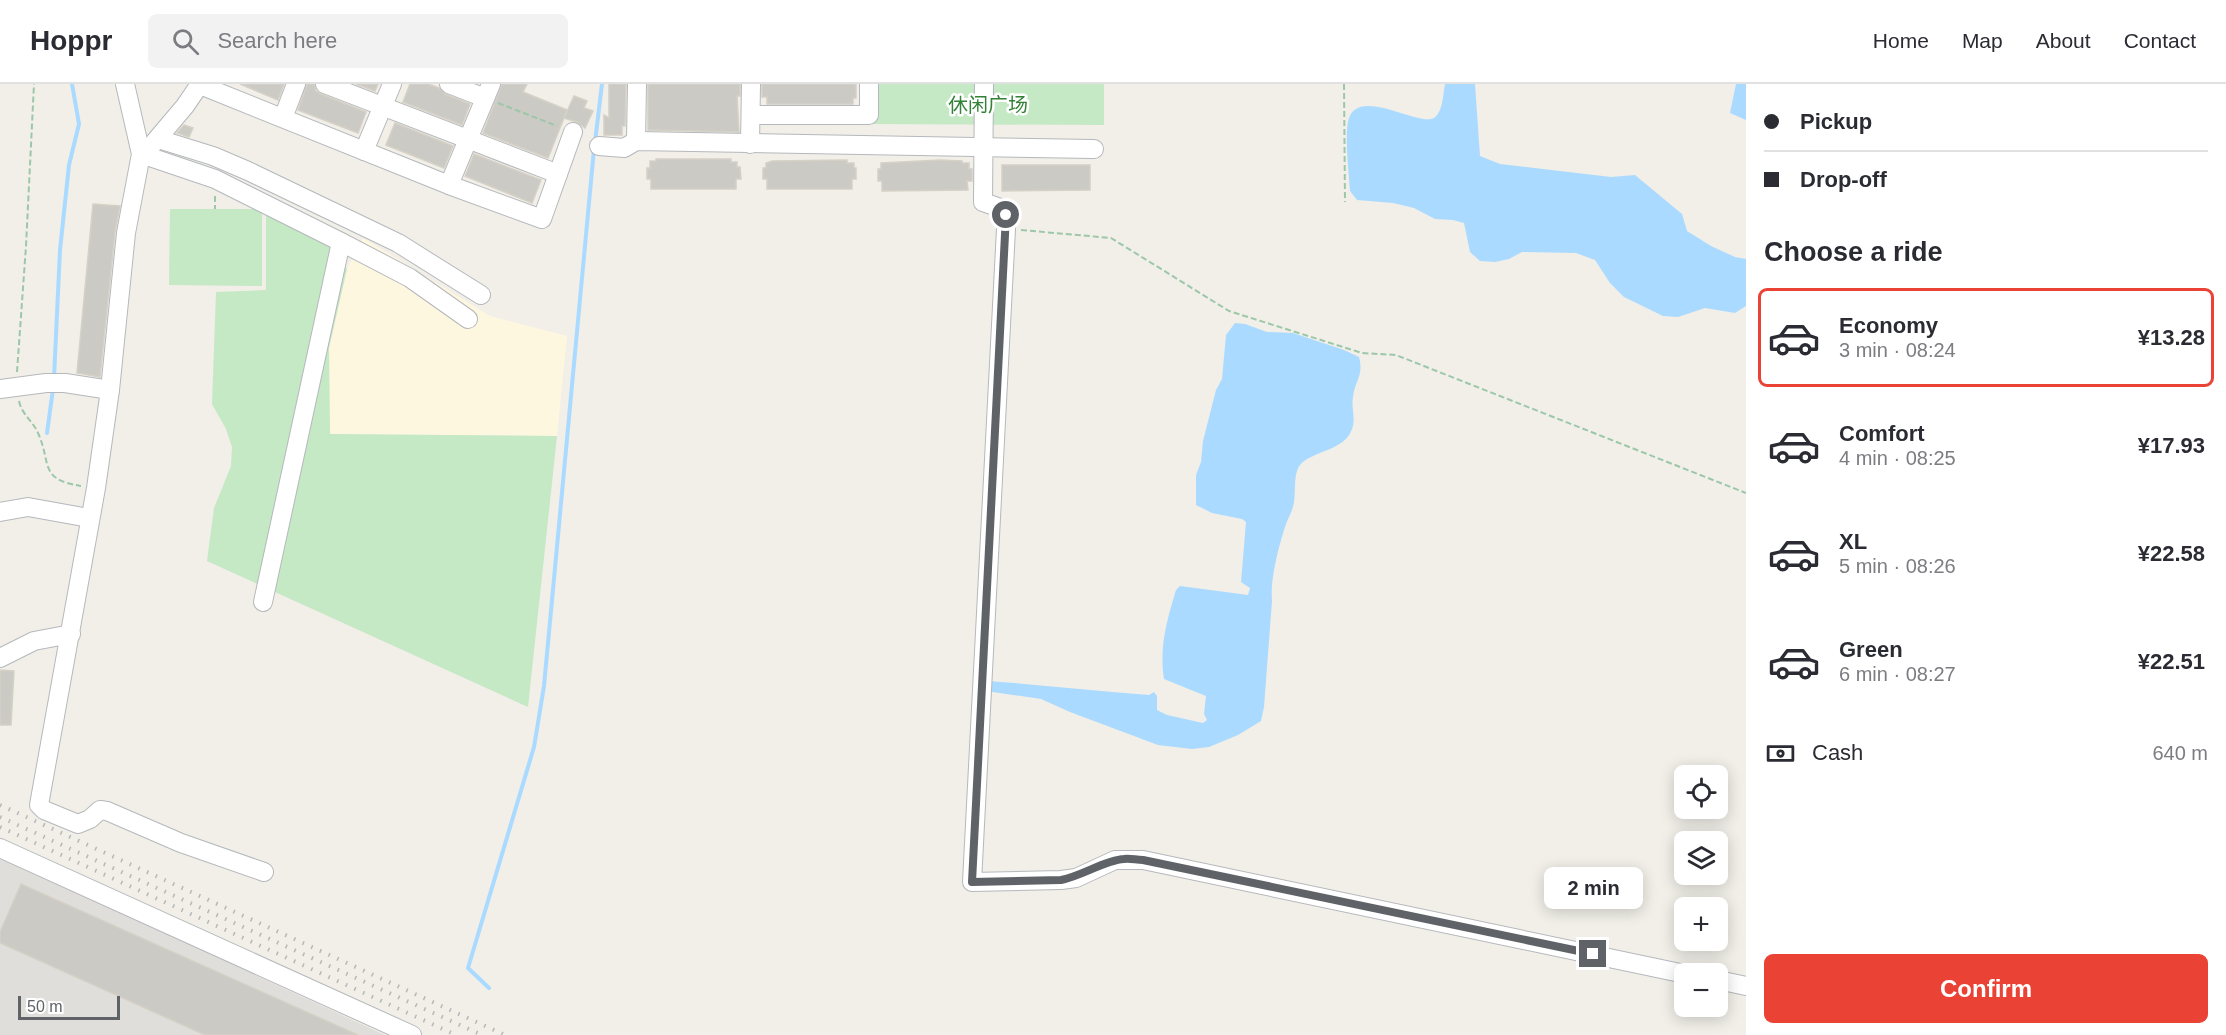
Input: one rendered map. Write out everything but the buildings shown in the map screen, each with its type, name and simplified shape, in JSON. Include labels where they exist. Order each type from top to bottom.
[{"type":"street","points":[[125,84],[141,154],[126,233],[110,390],[96,488],[39,805],[44,810],[78,824],[90,819],[100,810],[107,811],[181,843],[264,872]]},
{"type":"street","points":[[141,154],[158,139],[200,84],[449,185],[542,219],[573,132]]},
{"type":"street","points":[[283,118],[296,84]]},
{"type":"street","points":[[325,84],[467,141],[558,174]]},
{"type":"street","points":[[364,151],[392,84]]},
{"type":"street","points":[[448,84],[488,91],[449,185]]},
{"type":"street","points":[[636,141],[637,84]]},
{"type":"street","points":[[750,144],[751,84]]},
{"type":"street","points":[[751,115],[868,115],[869,84]]},
{"type":"street","points":[[984,84],[983,202],[1003,209],[1006,215],[1006,229],[972,882],[1061,880],[1076,878],[1115,860],[1143,860],[1674,972]]},
{"type":"street","points":[[158,139],[231,163],[398,243],[481,295]]},
{"type":"street","points":[[599,146],[624,148],[636,141],[1094,149]]},
{"type":"street","points":[[141,154],[214,178],[341,242],[410,278],[468,319]]},
{"type":"street","points":[[263,602],[341,242]]},
{"type":"street","points":[[8,388],[64,383],[110,390]]},
{"type":"street","points":[[0,512],[28,507],[89,518]]},
{"type":"street","points":[[0,658],[33,641],[71,634]]},
{"type":"street","points":[[0,848],[412,1035]]},
{"type":"street","points":[[1728,982],[1746,986]]},
{"type":"path","points":[[34,84],[26,246],[8,388],[38,433],[48,470],[63,483],[96,488]]},
{"type":"path","points":[[1344,84],[1345,202]]},
{"type":"path","points":[[488,91],[573,132]]},
{"type":"path","points":[[1006,229],[1111,237],[1229,311],[1362,353],[1396,355],[1746,492]]},
{"type":"shaded area","points":[[363,238],[490,316],[567,336],[557,436],[330,434],[329,348],[347,269]]},
{"type":"shaded area","points":[[0,857],[385,1035],[0,1035]]},
{"type":"green space","name":"休闲广场","points":[[872,84],[1104,84],[1104,125],[871,124]]},
{"type":"green space","points":[[170,209],[262,209],[262,286],[169,285]]},
{"type":"green space","points":[[266,211],[328,244],[347,269],[329,348],[330,434],[557,436],[528,707],[207,561],[214,508],[231,466],[232,447],[226,429],[212,404],[216,292],[266,290]]},
{"type":"water","points":[[1445,84],[1475,84],[1480,156],[1500,164],[1611,177],[1635,175],[1682,214],[1687,231],[1711,246],[1735,257],[1746,259],[1746,306],[1735,313],[1705,308],[1678,317],[1663,316],[1624,297],[1610,283],[1595,260],[1576,253],[1522,252],[1509,259],[1495,262],[1480,261],[1470,252],[1464,223],[1435,219],[1414,208],[1393,203],[1357,200],[1350,191],[1347,143],[1349,118],[1355,109],[1365,106],[1377,107],[1426,119],[1434,118],[1441,107]]},
{"type":"water","points":[[1736,84],[1746,84],[1746,120],[1730,113]]},
{"type":"water","points":[[1235,323],[1267,332],[1293,333],[1344,350],[1359,357],[1360,363],[1360,374],[1353,397],[1353,425],[1348,436],[1336,446],[1306,460],[1296,473],[1293,505],[1283,532],[1272,583],[1264,707],[1261,721],[1238,735],[1209,747],[1192,749],[1158,745],[1041,699],[986,691],[989,681],[1149,695],[1154,692],[1157,696],[1157,710],[1167,715],[1203,723],[1207,720],[1204,714],[1206,696],[1164,679],[1162,656],[1167,623],[1176,590],[1180,586],[1248,595],[1250,588],[1241,582],[1246,522],[1242,519],[1212,513],[1196,505],[1196,475],[1201,462],[1203,441],[1216,390],[1222,379],[1226,335]]},
{"type":"waterway","points":[[54,378],[60,250],[69,165],[79,124],[72,84]]},
{"type":"waterway","points":[[595,142],[602,84]]},
{"type":"waterway","points":[[489,988],[468,968],[534,747],[544,686],[594,149]]},
{"type":"waterway","points":[[47,433],[53,389]]},
{"type":"railway","points":[[0,805],[505,1035]]},
{"type":"railway","points":[[0,817],[482,1035]]},
{"type":"railway","points":[[0,827],[456,1035]]},
{"type":"route","points":[[1006,215],[972,882],[1061,880],[1076,878],[1115,860],[1143,860],[1593,954]]}]
